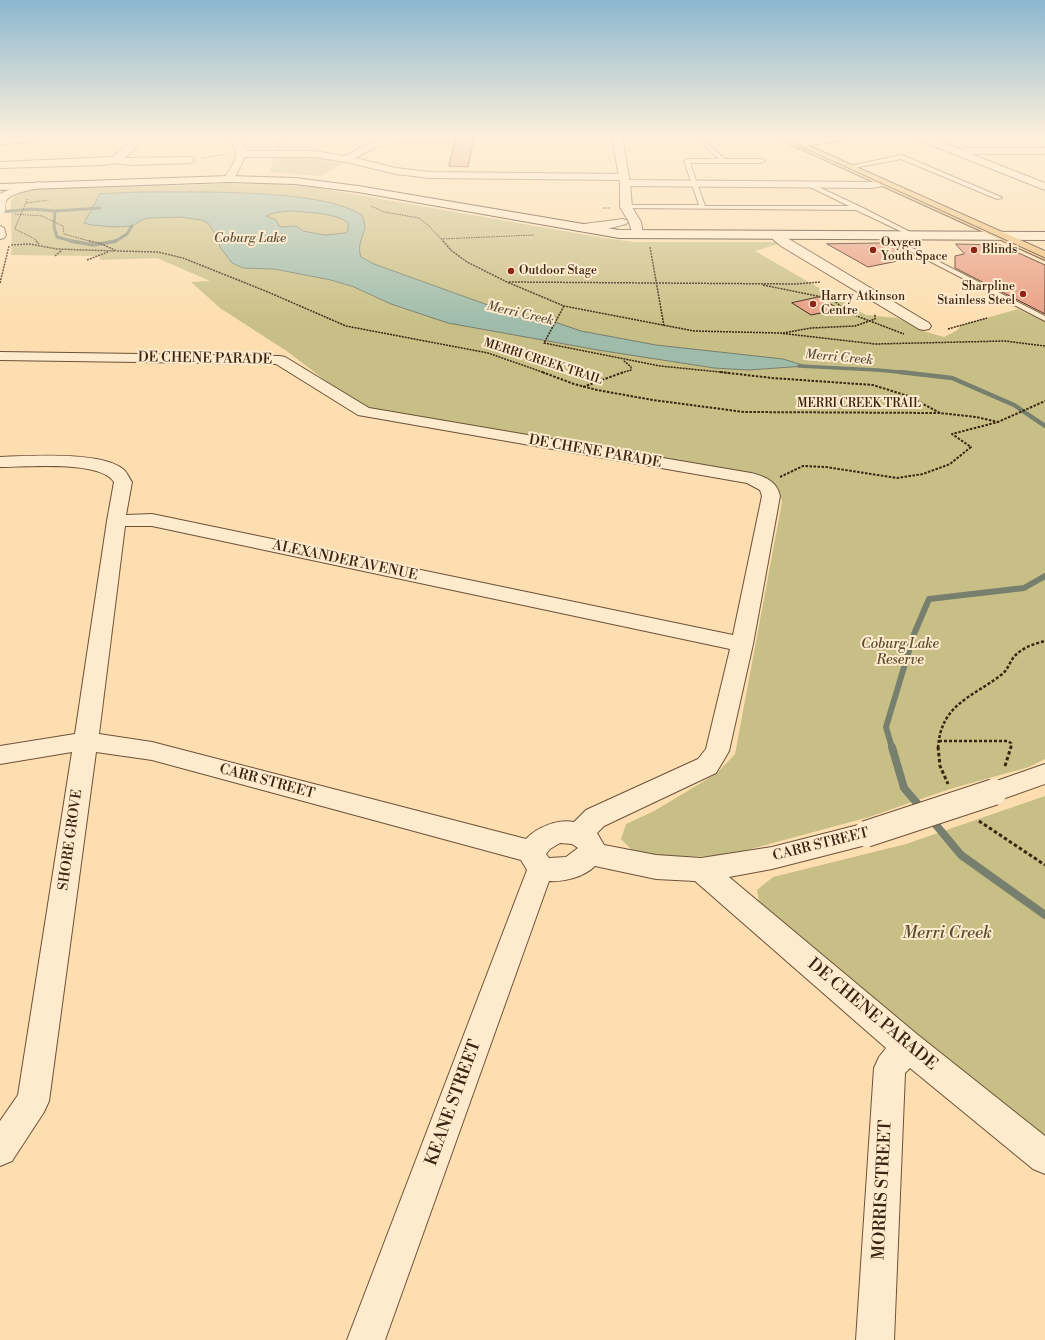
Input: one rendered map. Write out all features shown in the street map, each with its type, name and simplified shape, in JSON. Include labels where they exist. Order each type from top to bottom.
[{"type":"highway","points":[[920,200],[1045,256]]},
{"type":"street","points":[[418,200],[579,228],[621,228],[637,234],[775,236],[1045,236]]},
{"type":"street","points":[[621,228],[627,209],[626,200]]},
{"type":"street","points":[[627,209],[635,222],[637,234]]},
{"type":"street","points":[[0,230],[5,241]]},
{"type":"street","points":[[775,236],[924,326]]},
{"type":"street","name":"DE CHENE PARADE","points":[[0,356],[280,360],[364,412],[751,478],[764,483]]},
{"type":"street","points":[[0,462],[80,462],[100,465],[113,470],[121,475],[124,483],[116,522]]},
{"type":"street","points":[[585,844],[571,832],[553,834],[544,838],[537,844],[536,859],[555,869],[572,867],[585,861],[585,844],[594,818],[707,766],[718,751],[742,644],[771,496],[771,490],[764,483]]},
{"type":"street","name":"ALEXANDER AVENUE","points":[[116,522],[152,520],[742,644]]},
{"type":"street","name":"SHORE GROVE","points":[[0,1148],[33,1100],[86,741],[116,522]]},
{"type":"street","name":"CARR STREET","points":[[0,755],[86,741],[152,751],[536,859]]},
{"type":"street","name":"CARR STREET","points":[[585,844],[656,867],[701,870],[772,858],[866,834],[1045,774]]},
{"type":"street","name":"KEANE STREET","points":[[366,1340],[536,859]]},
{"type":"street","name":"DE CHENE PARADE","points":[[701,870],[907,1046],[1045,1157]]},
{"type":"street","name":"MORRIS STREET","points":[[875,1340],[890,1068],[907,1046]]},
{"type":"lane","points":[[700,200],[702,207]]},
{"type":"lane","points":[[841,200],[915,236]]},
{"type":"lane","points":[[627,209],[702,207],[859,208]]},
{"type":"lane","points":[[885,236],[1045,319]]},
{"type":"path","points":[[18,221],[27,200]]},
{"type":"path","points":[[370,206],[384,212],[419,218],[428,225],[452,251],[462,258],[507,282],[564,306],[694,332],[779,333],[875,344],[1005,341],[1045,346]]},
{"type":"path","name":"MERRI CREEK TRAIL","points":[[14,214],[42,216],[63,226],[64,234],[99,243],[117,251]]},
{"type":"path","points":[[15,228],[35,239],[39,244]]},
{"type":"path","points":[[0,283],[3,276],[9,246],[5,241]]},
{"type":"path","name":"MERRI CREEK TRAIL","points":[[5,241],[9,246],[39,244],[48,248],[62,249],[158,252],[183,258],[268,292],[346,326],[488,353],[583,387],[653,400],[744,412],[940,414],[976,417],[998,422]]},
{"type":"path","points":[[55,256],[62,249]]},
{"type":"path","points":[[650,249],[664,326]]},
{"type":"path","points":[[87,260],[110,251]]},
{"type":"path","points":[[507,282],[757,284],[826,282]]},
{"type":"path","points":[[757,284],[832,299],[837,301],[849,313],[904,334]]},
{"type":"path","points":[[837,301],[853,297]]},
{"type":"path","points":[[564,306],[544,343],[660,366],[772,378],[873,385],[908,396],[940,414]]},
{"type":"path","points":[[779,333],[820,328],[862,326],[875,319],[875,310]]},
{"type":"path","points":[[948,329],[987,318]]},
{"type":"path","points":[[583,387],[631,370],[631,367],[623,359]]},
{"type":"path","points":[[764,483],[803,466],[826,466],[897,478],[923,474],[950,464],[971,447],[952,434],[998,422],[1045,401]]},
{"type":"path","points":[[950,789],[937,757],[941,728],[950,710],[966,697],[1002,675],[1013,659],[1021,651],[1029,646],[1045,641]]},
{"type":"path","points":[[939,741],[1007,741],[1011,743],[1012,747],[1005,765],[1001,790]]},
{"type":"path","points":[[976,819],[982,825],[1045,865]]},
{"type":"green space","name":"Coburg Lake Reserve","points":[[11,200],[384,200],[634,242],[776,242],[778,244],[755,251],[866,315],[898,318],[923,331],[944,337],[956,331],[962,325],[1018,309],[1045,322],[1045,759],[1029,767],[950,789],[869,817],[725,856],[666,857],[635,853],[621,839],[626,824],[654,811],[716,774],[735,754],[782,502],[779,490],[776,486],[769,480],[754,474],[360,407],[288,352],[220,308],[191,282],[210,281],[157,258],[100,260],[100,256],[11,255]]},
{"type":"green space","name":"Merri Creek","points":[[1045,796],[1045,1140],[760,906],[757,890],[773,877],[906,844]]},
{"type":"water","name":"Coburg Lake","points":[[97,200],[314,200],[336,204],[362,215],[365,228],[360,246],[361,257],[374,264],[510,313],[549,320],[581,331],[656,345],[783,359],[806,366],[748,370],[714,368],[598,350],[448,323],[391,304],[354,287],[331,280],[274,269],[243,268],[232,263],[220,247],[217,237],[208,223],[201,220],[180,217],[148,218],[132,226],[115,227],[84,223]],"holes":[[[289,211],[336,217],[348,223],[348,231],[345,233],[325,235],[303,231],[296,226],[280,227],[276,220],[266,216],[274,213]]]},
{"type":"building","name":"Oxygen Youth Space","points":[[892,243],[918,257],[868,267],[827,244]]},
{"type":"building","name":"Sharpline Stainless Steel","points":[[956,244],[1001,245],[1045,265],[1045,314],[955,268],[955,256],[964,254]]},
{"type":"building","name":"Harry Atkinson Centre","points":[[819,297],[839,309],[811,315],[792,303]]},
{"type":"waterway","name":"Merri Creek","points":[[55,211],[100,208]]},
{"type":"waterway","name":"Merri Creek","points":[[0,212],[32,209],[55,211]]},
{"type":"waterway","points":[[55,211],[54,227],[57,237],[72,241]]},
{"type":"waterway","points":[[115,241],[127,234],[132,226]]},
{"type":"waterway","points":[[72,241],[94,245],[115,241]]},
{"type":"waterway","name":"Merri Creek","points":[[799,366],[904,372]]},
{"type":"waterway","name":"Merri Creek","points":[[904,372],[910,373]]},
{"type":"waterway","name":"Merri Creek","points":[[904,372],[952,378],[1014,405],[1045,426]]},
{"type":"waterway","name":"Merri Creek","points":[[892,748],[886,727],[914,634],[929,599],[1024,588],[1045,576]]},
{"type":"waterway","name":"Merri Creek","points":[[892,747],[904,788],[922,809]]},
{"type":"waterway","name":"Merri Creek","points":[[931,819],[961,855],[1045,915]]},
{"type":"tram line","points":[[917,200],[1045,258]]},
{"type":"place","name":"Oxygen Youth Space","points":[[873,250]]},
{"type":"place","name":"Blinds","points":[[974,250]]},
{"type":"place","name":"Outdoor Stage","points":[[511,271]]},
{"type":"place","name":"Sharpline Stainless Steel","points":[[1023,294]]},
{"type":"place","name":"Harry Atkinson Centre","points":[[813,304]]}]
